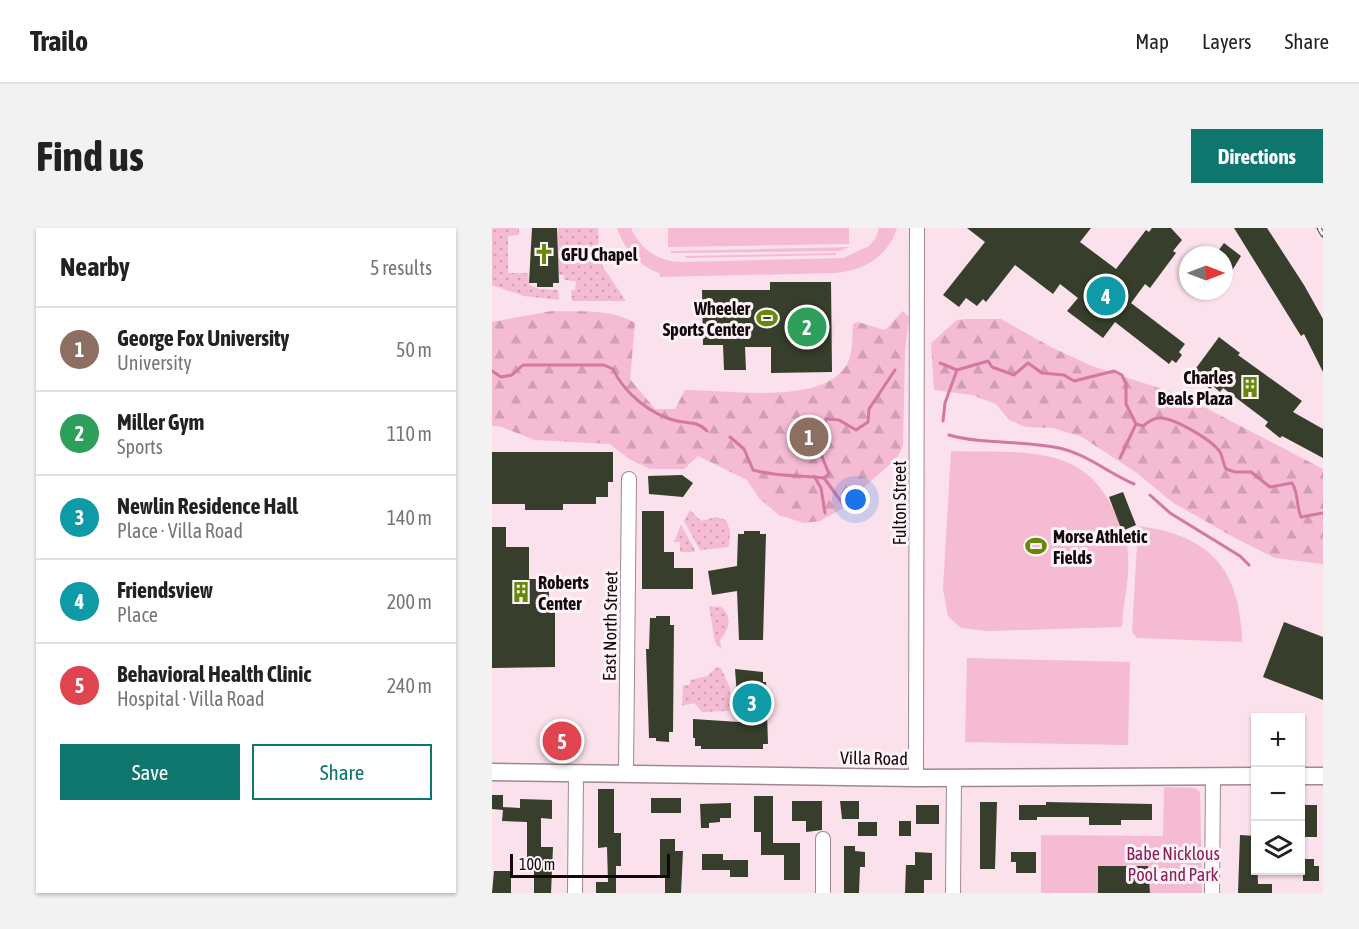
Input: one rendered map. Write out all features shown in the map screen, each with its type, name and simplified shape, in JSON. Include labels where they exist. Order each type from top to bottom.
[{"type":"main road","name":"Villa Road","points":[[492,772],[916,778],[1251,776]]},
{"type":"main road","points":[[1305,776],[1323,776]]},
{"type":"street","name":"Fulton Street","points":[[916,778],[917,228]]},
{"type":"street","name":"East North Street","points":[[626,773],[629,479]]},
{"type":"street","points":[[575,893],[576,773]]},
{"type":"street","points":[[1212,893],[1213,776]]},
{"type":"street","points":[[953,893],[954,777]]},
{"type":"street","points":[[823,838],[823,893]]},
{"type":"green space","points":[[492,228],[519,228],[519,235],[508,236],[508,273],[528,273],[529,285],[539,289],[558,290],[559,300],[524,296],[492,285]]},
{"type":"green space","points":[[558,228],[598,228],[599,252],[603,267],[626,301],[572,301],[571,290],[575,290],[576,281],[564,280],[564,275],[557,275]]},
{"type":"green space","points":[[617,228],[631,228],[651,253],[665,260],[681,262],[843,258],[869,246],[876,238],[879,228],[897,228],[888,247],[881,254],[865,265],[846,272],[660,277],[659,273],[638,261],[624,243]]},
{"type":"green space","points":[[668,228],[849,228],[849,244],[668,247]]},
{"type":"green space","points":[[850,247],[839,251],[671,253],[671,251]]},
{"type":"green space","points":[[836,253],[836,255],[686,258],[686,256]]},
{"type":"green space","points":[[552,311],[605,313],[626,318],[635,323],[630,379],[655,409],[675,409],[685,390],[775,393],[821,385],[838,375],[849,360],[853,324],[858,322],[885,330],[903,311],[909,317],[905,351],[903,446],[897,458],[854,496],[847,506],[820,521],[804,523],[779,515],[759,498],[747,480],[698,456],[684,469],[650,469],[629,459],[610,444],[535,440],[499,426],[492,426],[492,322]]},
{"type":"green space","points":[[1001,319],[1051,347],[1092,366],[1183,396],[1323,469],[1323,564],[1275,558],[1237,539],[1172,502],[1137,473],[1082,437],[1053,428],[1026,427],[1009,420],[996,404],[972,395],[934,390],[931,343],[957,320]]},
{"type":"green space","name":"Morse Athletic Fields","points":[[951,451],[1023,453],[1045,456],[1066,462],[1084,472],[1101,488],[1119,521],[1127,548],[1128,572],[1122,627],[988,631],[961,628],[948,616],[943,589]]},
{"type":"green space","points":[[690,510],[701,521],[716,517],[726,520],[730,531],[729,547],[700,550],[684,521]]},
{"type":"green space","points":[[681,525],[695,552],[680,552],[680,542],[674,542]]},
{"type":"green space","name":"Morse Athletic Fields","points":[[1138,526],[1185,538],[1217,560],[1235,595],[1242,642],[1137,638],[1132,632]]},
{"type":"green space","points":[[709,606],[721,607],[727,615],[726,632],[720,640],[721,649],[715,642]]},
{"type":"green space","points":[[967,658],[1130,662],[1128,745],[965,742]]},
{"type":"green space","points":[[717,667],[721,668],[730,688],[729,711],[702,712],[694,703],[682,706],[683,685],[690,685],[690,680],[707,676]]},
{"type":"green space","name":"Babe Nicklous Pool and Park","points":[[1164,787],[1195,788],[1200,792],[1202,893],[1041,893],[1041,835],[1163,836]]},
{"type":"building","name":"GFU Chapel","points":[[532,228],[557,228],[559,283],[553,283],[553,287],[537,287],[537,283],[529,283]]},
{"type":"building","points":[[967,228],[1091,228],[1080,242],[1116,269],[1146,230],[1149,232],[1152,228],[1171,228],[1182,240],[1173,251],[1176,253],[1150,288],[1145,284],[1131,303],[1185,344],[1179,352],[1182,355],[1176,363],[1172,360],[1169,364],[1115,322],[1103,338],[1067,311],[1078,298],[1060,284],[1053,294],[1015,265],[986,302],[983,299],[977,306],[966,298],[959,307],[943,295],[985,242]]},
{"type":"building","points":[[1234,228],[1267,228],[1304,285],[1323,319],[1323,372],[1304,334],[1301,336]]},
{"type":"building","points":[[1233,250],[1241,256],[1233,269]]},
{"type":"building","name":"Wheeler Sports Center","points":[[770,282],[831,282],[832,372],[771,373],[771,347],[745,347],[746,370],[724,370],[723,345],[703,345],[702,290],[770,290]]},
{"type":"building","name":"Charles Beals Plaza","points":[[1219,337],[1240,353],[1238,355],[1302,401],[1293,412],[1323,429],[1323,458],[1282,436],[1280,438],[1265,426],[1268,422],[1223,388],[1220,392],[1213,386],[1210,389],[1191,375]]},
{"type":"building","points":[[492,452],[613,452],[613,482],[608,482],[608,497],[596,497],[596,504],[563,504],[563,510],[525,510],[525,504],[492,504]]},
{"type":"building","points":[[682,475],[693,483],[683,497],[649,494],[648,476]]},
{"type":"building","points":[[1123,492],[1136,525],[1122,531],[1109,497]]},
{"type":"building","points":[[642,511],[664,511],[664,552],[674,552],[674,568],[693,568],[693,589],[642,589]]},
{"type":"building","name":"Roberts Center","points":[[492,527],[506,527],[506,547],[529,547],[529,579],[549,579],[549,612],[555,612],[555,667],[492,668]]},
{"type":"building","points":[[744,531],[760,531],[760,534],[766,534],[763,640],[739,640],[737,591],[712,595],[708,571],[737,566],[738,534],[744,534]]},
{"type":"building","points":[[656,616],[670,616],[670,625],[674,625],[673,732],[669,732],[669,742],[649,738],[646,649],[649,649],[650,618],[656,618]]},
{"type":"building","points":[[1284,622],[1323,637],[1323,700],[1263,677]]},
{"type":"building","points":[[735,669],[763,672],[763,682],[766,682],[768,744],[763,744],[763,749],[701,749],[701,746],[695,746],[693,719],[739,722]]},
{"type":"building","points":[[552,724],[572,724],[571,749],[552,749]]},
{"type":"building","points":[[598,789],[614,789],[614,833],[621,833],[621,866],[616,866],[616,893],[596,893],[596,882],[608,882],[607,847],[598,848]]},
{"type":"building","points":[[492,795],[503,795],[503,807],[520,808],[520,799],[552,800],[552,819],[541,818],[541,847],[553,847],[551,893],[534,893],[534,862],[527,862],[527,822],[502,821],[503,810],[492,809]]},
{"type":"building","points":[[754,796],[773,796],[773,843],[800,843],[800,880],[784,880],[784,855],[761,855],[761,832],[754,832]]},
{"type":"building","points":[[651,798],[681,798],[681,813],[651,813]]},
{"type":"building","points":[[792,801],[822,801],[822,830],[806,832],[806,821],[792,821]]},
{"type":"building","points":[[840,801],[859,801],[859,819],[842,819]]},
{"type":"building","points":[[980,802],[997,802],[995,869],[980,869]]},
{"type":"building","points":[[1046,802],[1152,804],[1152,820],[1121,820],[1121,825],[1089,825],[1089,817],[1037,817],[1037,820],[1019,820],[1019,805],[1046,805]]},
{"type":"building","points":[[731,803],[731,818],[720,818],[720,822],[709,823],[709,828],[701,828],[700,804]]},
{"type":"building","points":[[916,805],[939,805],[939,824],[916,824]]},
{"type":"building","points":[[1305,805],[1317,805],[1317,837],[1305,837]]},
{"type":"building","points":[[899,821],[911,821],[911,836],[899,836]]},
{"type":"building","points":[[858,822],[877,822],[877,836],[858,836]]},
{"type":"building","points":[[1240,835],[1251,836],[1251,875],[1258,875],[1258,884],[1272,884],[1272,893],[1238,893]]},
{"type":"building","points":[[660,839],[675,839],[675,851],[683,851],[681,893],[665,893],[665,876],[660,876]]},
{"type":"building","points":[[844,846],[855,846],[855,851],[865,852],[865,867],[860,867],[859,893],[844,893]]},
{"type":"building","points":[[915,852],[932,853],[932,880],[924,880],[924,893],[905,893],[906,865],[915,865]]},
{"type":"building","points":[[1011,852],[1036,852],[1036,873],[1016,873],[1016,862],[1011,862]]},
{"type":"building","points":[[702,854],[723,854],[723,860],[748,860],[748,877],[730,877],[730,870],[702,870]]},
{"type":"building","points":[[1305,859],[1314,859],[1314,866],[1319,866],[1319,881],[1303,881]]},
{"type":"building","points":[[1098,866],[1148,866],[1150,893],[1098,893]]},
{"type":"building","points":[[494,871],[511,871],[511,893],[492,893]]},
{"type":"waterway","points":[[940,363],[957,370],[988,361],[992,367],[1014,375],[1028,363],[1042,373],[1064,375],[1074,381],[1114,371],[1122,375],[1126,384],[1126,404],[1136,424],[1143,426],[1159,418],[1182,425],[1216,447],[1226,469],[1235,472],[1251,472],[1270,487],[1292,483],[1296,491],[1301,517],[1323,513]]},
{"type":"waterway","points":[[492,371],[501,377],[512,375],[523,365],[604,365],[613,369],[631,394],[648,408],[667,418],[697,424],[707,431]]},
{"type":"waterway","points":[[730,437],[744,449],[753,470],[780,475],[824,478],[829,474],[819,449],[826,419],[839,420],[856,430],[868,422],[869,409],[895,370]]},
{"type":"waterway","points":[[943,421],[945,403],[957,370]]},
{"type":"waterway","points":[[1120,458],[1136,424]]},
{"type":"waterway","points":[[949,435],[1059,448],[1088,459],[1134,484]]},
{"type":"waterway","points":[[814,476],[821,488],[825,513]]},
{"type":"waterway","points":[[824,478],[843,504]]},
{"type":"waterway","points":[[1150,495],[1170,513],[1240,556],[1249,565]]},
{"type":"railway","points":[[1319,228],[1323,235]]},
{"type":"place","name":"GFU Chapel","points":[[544,254]]},
{"type":"place","name":"Friendsview","points":[[1106,296]]},
{"type":"place","name":"Wheeler Sports Center","points":[[767,318]]},
{"type":"place","name":"Miller Gym","points":[[807,327]]},
{"type":"place","name":"Charles Beals Plaza","points":[[1250,387]]},
{"type":"place","name":"George Fox University","points":[[809,437]]},
{"type":"place","name":"Morse Athletic Fields","points":[[1036,546]]},
{"type":"place","name":"Roberts Center","points":[[521,592]]},
{"type":"place","name":"Newlin Residence Hall","points":[[752,703]]},
{"type":"place","name":"Behavioral Health Clinic","points":[[562,741]]}]
